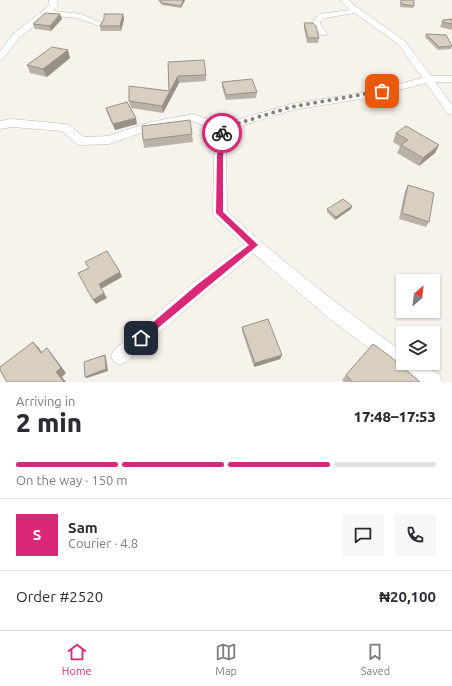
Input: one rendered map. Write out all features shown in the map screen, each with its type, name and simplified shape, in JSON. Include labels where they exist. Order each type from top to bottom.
[{"type":"street","points":[[0,57],[16,36],[54,6],[53,0]]},
{"type":"street","points":[[345,0],[356,10],[402,43],[452,112]]},
{"type":"street","points":[[324,33],[317,26],[316,21],[323,16],[356,10]]},
{"type":"street","points":[[46,12],[78,16],[100,24]]},
{"type":"street","points":[[0,125],[12,123],[65,128],[81,141],[109,140],[151,126],[193,117],[223,128],[291,107],[367,95],[428,79],[452,79]]},
{"type":"street","points":[[223,128],[220,157],[220,213],[254,245],[337,314],[396,358]]},
{"type":"street","points":[[120,356],[200,287],[254,245]]},
{"type":"street","points":[[414,370],[433,382]]},
{"type":"building","points":[[160,0],[183,0],[181,6],[162,3]]},
{"type":"building","points":[[401,0],[414,0],[414,6],[401,4]]},
{"type":"building","points":[[45,13],[60,14],[50,26],[33,24]]},
{"type":"building","points":[[104,14],[123,14],[120,26],[100,26],[104,19]]},
{"type":"building","points":[[452,19],[452,24],[442,22],[443,20]]},
{"type":"building","points":[[304,23],[313,23],[316,26],[319,38],[308,38]]},
{"type":"building","points":[[426,34],[446,35],[452,46],[439,47]]},
{"type":"building","points":[[52,47],[68,50],[43,69],[27,65]]},
{"type":"building","points":[[204,60],[206,75],[178,76],[162,106],[129,101],[129,86],[169,91],[168,62]]},
{"type":"building","points":[[252,79],[257,92],[226,95],[222,82]]},
{"type":"building","points":[[127,102],[136,118],[113,124],[106,108]]},
{"type":"building","points":[[190,120],[192,134],[143,140],[142,126]]},
{"type":"building","points":[[406,126],[439,145],[423,158],[401,145],[408,140],[396,133]]},
{"type":"building","points":[[408,185],[434,193],[429,222],[402,213]]},
{"type":"building","points":[[343,199],[352,206],[336,217],[327,209]]},
{"type":"building","points":[[107,251],[120,272],[99,284],[104,293],[93,300],[78,273],[89,268],[85,262]]},
{"type":"building","points":[[268,319],[282,355],[255,363],[242,327]]},
{"type":"building","points":[[33,342],[41,353],[47,348],[61,368],[56,372],[64,382],[7,382],[0,370],[0,367]]},
{"type":"building","points":[[373,344],[396,361],[396,370],[406,370],[420,382],[353,382],[346,375]]},
{"type":"building","points":[[105,355],[106,369],[85,377],[84,362]]},
{"type":"way so far","points":[[222,133],[223,128],[291,107],[367,95],[382,91]]},
{"type":"route","points":[[141,338],[200,287],[254,245],[220,213],[220,157],[222,133]]}]
